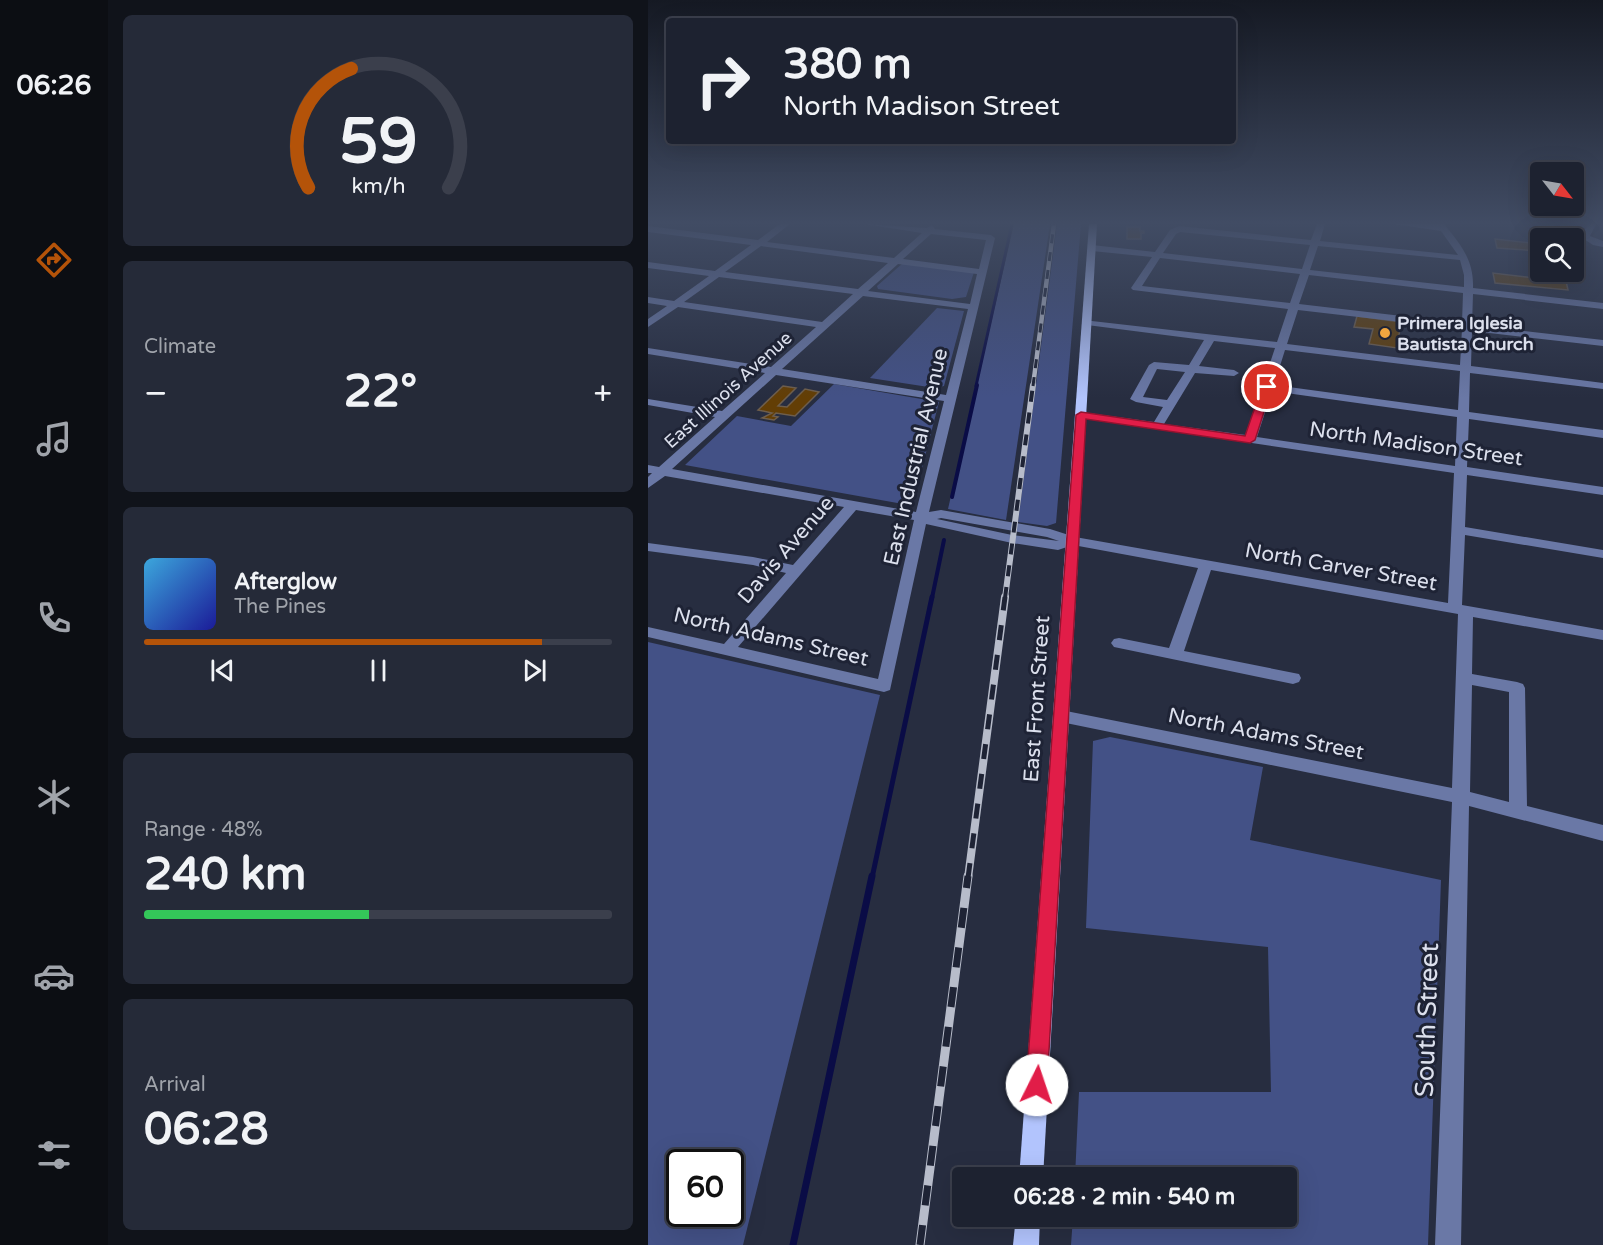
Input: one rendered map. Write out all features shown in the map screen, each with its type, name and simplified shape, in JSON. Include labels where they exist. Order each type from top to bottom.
[{"type":"main road","name":"East Front Street","points":[[1032,1167],[1090,282]]},
{"type":"main road","points":[[1026,1245],[1027,1227]]},
{"type":"street","points":[[648,324],[707,282]]},
{"type":"street","points":[[782,282],[974,307]]},
{"type":"street","name":"East Illinois Avenue","points":[[648,484],[872,282]]},
{"type":"street","name":"East Industrial Avenue","points":[[884,686],[921,517],[980,282]]},
{"type":"street","points":[[1140,282],[1136,288],[1603,343]]},
{"type":"street","points":[[1250,440],[1302,282]]},
{"type":"street","points":[[1387,282],[1603,306]]},
{"type":"street","points":[[1461,609],[1458,530],[1469,282]]},
{"type":"street","points":[[648,300],[824,325]]},
{"type":"street","points":[[1087,322],[1603,386]]},
{"type":"street","points":[[1157,426],[1211,337]]},
{"type":"street","points":[[648,351],[951,399]]},
{"type":"street","points":[[1169,404],[1136,399],[1154,365],[1234,373]]},
{"type":"street","points":[[1267,387],[1603,434]]},
{"type":"street","points":[[648,402],[724,415]]},
{"type":"street","name":"North Madison Street","points":[[1081,415],[1603,491]]},
{"type":"street","name":"North Carver Street","points":[[648,469],[921,517],[939,524],[1032,542],[1058,546],[1072,541],[1603,635]]},
{"type":"street","name":"Davis Avenue","points":[[727,650],[853,505]]},
{"type":"street","points":[[1458,530],[1603,554]]},
{"type":"street","points":[[648,547],[753,561],[796,570]]},
{"type":"street","points":[[1175,654],[1206,565]]},
{"type":"street","name":"South Street","points":[[1448,1245],[1464,678],[1461,609]]},
{"type":"street","name":"North Adams Street","points":[[648,632],[884,686]]},
{"type":"street","points":[[1119,643],[1293,678]]},
{"type":"street","points":[[1464,678],[1517,688],[1518,812]]},
{"type":"street","name":"North Adams Street","points":[[1061,716],[1461,797],[1603,833]]},
{"type":"shaded area","points":[[881,282],[971,282],[966,297],[952,299],[878,289],[877,286]]},
{"type":"shaded area","points":[[1001,282],[1041,282],[1006,520],[948,509]]},
{"type":"shaded area","points":[[1049,282],[1076,282],[1056,523],[1047,526],[1018,522]]},
{"type":"shaded area","points":[[937,308],[964,311],[944,386],[935,388],[870,378]]},
{"type":"shaded area","points":[[834,384],[939,402],[914,499],[903,504],[685,465],[737,416],[791,426]]},
{"type":"shaded area","points":[[648,642],[880,695],[743,1245],[648,1245]]},
{"type":"shaded area","points":[[1110,737],[1263,767],[1250,840],[1441,880],[1428,1245],[1071,1245],[1072,1227],[1297,1227],[1297,1167],[1075,1167],[1079,1092],[1271,1092],[1268,947],[1086,928],[1093,741]]},
{"type":"building","points":[[1495,282],[1566,282],[1568,290],[1495,283]]},
{"type":"building","name":"Primera Iglesia Bautista Church","points":[[1357,316],[1401,322],[1397,348],[1369,344],[1373,329],[1354,327]]},
{"type":"building","points":[[783,386],[796,388],[778,406],[787,407],[805,389],[819,392],[795,416],[776,413],[773,416],[778,417],[774,420],[762,418],[772,413],[758,410]]},
{"type":"waterway","points":[[976,386],[999,282]]},
{"type":"waterway","points":[[952,497],[977,385]]},
{"type":"waterway","points":[[932,598],[944,540]]},
{"type":"waterway","points":[[872,878],[932,597]]},
{"type":"waterway","points":[[793,1245],[872,876]]},
{"type":"railway","points":[[1033,386],[1046,282]]},
{"type":"railway","points":[[1005,598],[1033,385]]},
{"type":"railway","points":[[968,878],[1005,597]]},
{"type":"railway","points":[[920,1245],[968,876]]},
{"type":"place","name":"Primera Iglesia Bautista Church","points":[[1385,333]]},
{"type":"route","points":[[1037,1085],[1081,415],[1250,440],[1267,387]]}]
